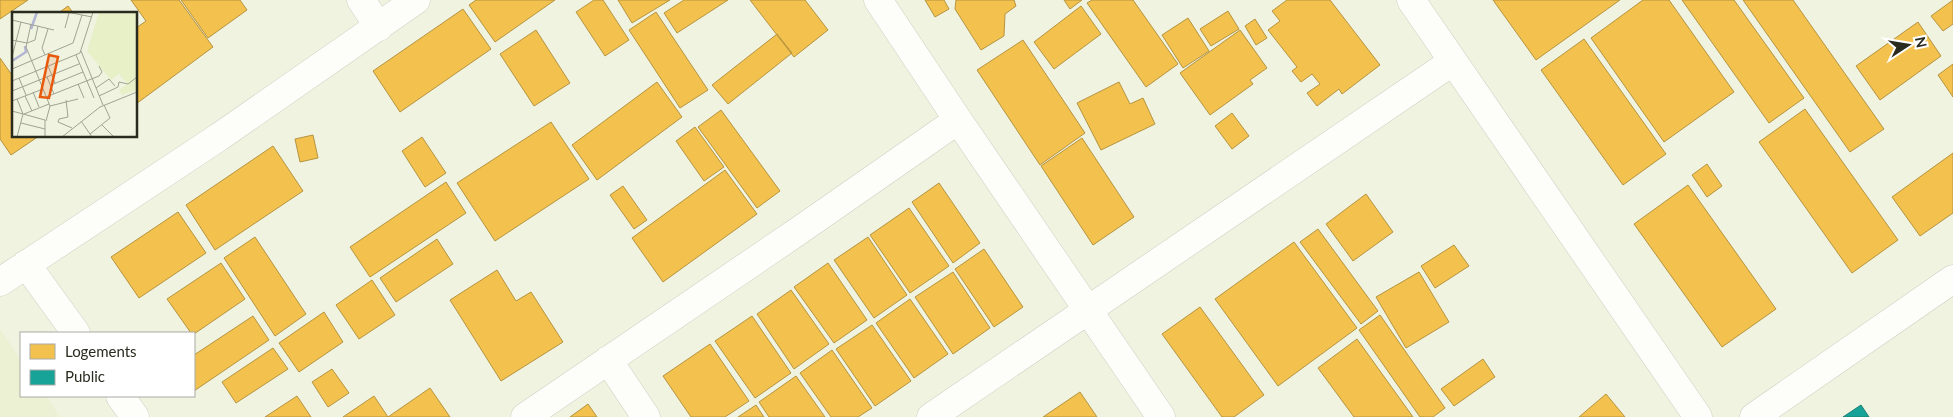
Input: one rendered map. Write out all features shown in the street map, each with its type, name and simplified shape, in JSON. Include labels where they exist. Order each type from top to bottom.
[{"type":"street","points":[[361,0],[379,27]]},
{"type":"street","points":[[0,282],[219,137],[416,0]]},
{"type":"street","points":[[878,0],[1161,417]]},
{"type":"street","points":[[1410,0],[1698,417]]},
{"type":"street","points":[[932,417],[1452,62]]},
{"type":"street","points":[[524,417],[958,120]]},
{"type":"street","points":[[26,264],[75,332]]},
{"type":"street","points":[[1754,417],[1953,279]]},
{"type":"street","points":[[608,360],[646,417]]},
{"type":"street","points":[[121,397],[135,417]]},
{"type":"shaded area","points":[[0,329],[20,359],[20,397],[47,397],[60,417],[0,417]]},
{"type":"building: Logements","points":[[0,0],[28,0],[0,19]]},
{"type":"building: Logements","points":[[131,0],[179,0],[213,47],[138,103],[138,27],[146,21]]},
{"type":"building: Logements","points":[[181,0],[240,0],[247,10],[208,38]]},
{"type":"building: Logements","points":[[476,0],[555,0],[495,42],[469,5]]},
{"type":"building: Logements","points":[[594,0],[603,0],[629,40],[605,56],[576,12]]},
{"type":"building: Logements","points":[[618,0],[670,0],[632,23]]},
{"type":"building: Logements","points":[[684,0],[728,0],[677,33],[664,13]]},
{"type":"building: Logements","points":[[750,0],[805,0],[828,30],[794,57]]},
{"type":"building: Logements","points":[[925,0],[944,0],[949,9],[935,17]]},
{"type":"building: Logements","points":[[956,0],[1014,0],[1016,6],[1005,14],[1004,36],[981,50],[955,9]]},
{"type":"building: Logements","points":[[1064,0],[1082,0],[1070,9]]},
{"type":"building: Logements","points":[[1092,0],[1133,0],[1178,64],[1146,87],[1087,3]]},
{"type":"building: Logements","points":[[1287,0],[1330,0],[1380,65],[1342,94],[1339,89],[1317,106],[1307,93],[1320,84],[1312,74],[1301,82],[1292,71],[1297,67],[1268,30],[1280,21],[1272,11]]},
{"type":"building: Logements","points":[[1493,0],[1620,0],[1536,60]]},
{"type":"building: Logements","points":[[1643,0],[1669,0],[1734,92],[1664,142],[1591,38]]},
{"type":"building: Logements","points":[[1682,0],[1734,0],[1804,98],[1769,123]]},
{"type":"building: Logements","points":[[1743,0],[1793,0],[1884,129],[1850,152]]},
{"type":"building: Logements","points":[[1953,0],[1953,24],[1943,31],[1931,16]]},
{"type":"building: Logements","points":[[68,6],[72,12],[60,12]]},
{"type":"building: Logements","points":[[1081,6],[1101,34],[1054,69],[1034,42]]},
{"type":"building: Logements","points":[[463,9],[491,49],[400,112],[373,71]]},
{"type":"building: Logements","points":[[1228,11],[1239,29],[1211,46],[1200,29]]},
{"type":"building: Logements","points":[[656,12],[708,90],[680,108],[629,30]]},
{"type":"building: Logements","points":[[1188,18],[1209,51],[1183,68],[1162,35]]},
{"type":"building: Logements","points":[[1255,19],[1267,38],[1256,45],[1245,26]]},
{"type":"building: Logements","points":[[1918,22],[1941,56],[1880,100],[1856,66]]},
{"type":"building: Logements","points":[[536,30],[570,83],[534,106],[500,54]]},
{"type":"building: Logements","points":[[1240,30],[1267,68],[1250,80],[1253,84],[1210,115],[1180,73]]},
{"type":"building: Logements","points":[[777,34],[792,53],[728,104],[712,85]]},
{"type":"building: Logements","points":[[1584,39],[1666,154],[1623,185],[1541,70]]},
{"type":"building: Logements","points":[[1023,40],[1085,133],[1040,165],[977,70]]},
{"type":"building: Logements","points":[[0,58],[12,75],[12,138],[36,138],[11,155],[0,139]]},
{"type":"building: Logements","points":[[1953,64],[1953,97],[1938,75]]},
{"type":"building: Logements","points":[[657,82],[682,117],[597,180],[572,145]]},
{"type":"building: Logements","points":[[1119,82],[1130,104],[1143,98],[1155,124],[1101,150],[1077,103]]},
{"type":"building: Logements","points":[[1805,109],[1898,240],[1852,273],[1759,142]]},
{"type":"building: Logements","points":[[721,110],[780,191],[757,208],[698,127]]},
{"type":"building: Logements","points":[[1232,113],[1249,136],[1232,149],[1215,126]]},
{"type":"building: Logements","points":[[551,122],[589,179],[495,241],[457,183]]},
{"type":"building: Logements","points":[[695,127],[724,167],[704,181],[676,141]]},
{"type":"building: Logements","points":[[313,135],[318,158],[300,162],[295,139]]},
{"type":"building: Logements","points":[[422,137],[446,173],[425,187],[402,151]]},
{"type":"building: Logements","points":[[1082,138],[1134,217],[1093,245],[1041,166]]},
{"type":"building: Logements","points":[[273,146],[303,191],[215,250],[186,205]]},
{"type":"building: Logements","points":[[1953,153],[1953,213],[1920,236],[1892,197]]},
{"type":"building: Logements","points":[[1707,164],[1722,186],[1707,197],[1692,175]]},
{"type":"building: Logements","points":[[725,170],[757,214],[663,282],[632,238]]},
{"type":"building: Logements","points":[[446,182],[466,213],[370,277],[350,247]]},
{"type":"building: Logements","points":[[939,183],[980,243],[953,263],[912,202]]},
{"type":"building: Logements","points":[[1688,185],[1776,309],[1722,347],[1634,224]]},
{"type":"building: Logements","points":[[623,186],[647,220],[634,229],[610,195]]},
{"type":"building: Logements","points":[[1366,194],[1393,232],[1353,261],[1326,224]]},
{"type":"building: Logements","points":[[909,208],[949,266],[910,293],[870,235]]},
{"type":"building: Logements","points":[[178,212],[206,253],[139,298],[111,257]]},
{"type":"building: Logements","points":[[1318,229],[1378,311],[1361,324],[1300,242]]},
{"type":"building: Logements","points":[[255,237],[306,314],[275,336],[224,258]]},
{"type":"building: Logements","points":[[868,237],[907,295],[874,318],[834,260]]},
{"type":"building: Logements","points":[[437,239],[453,264],[396,302],[380,278]]},
{"type":"building: Logements","points":[[1294,242],[1357,328],[1278,386],[1215,299]]},
{"type":"building: Logements","points":[[1454,245],[1469,266],[1435,288],[1421,266]]},
{"type":"building: Logements","points":[[984,249],[1023,307],[994,327],[955,269]]},
{"type":"building: Logements","points":[[221,263],[245,299],[195,333],[190,332],[167,299]]},
{"type":"building: Logements","points":[[828,263],[867,320],[834,343],[794,287]]},
{"type":"building: Logements","points":[[497,270],[516,301],[531,292],[563,342],[501,381],[450,300]]},
{"type":"building: Logements","points":[[953,272],[990,328],[953,354],[915,297]]},
{"type":"building: Logements","points":[[1419,272],[1449,322],[1406,348],[1376,297]]},
{"type":"building: Logements","points":[[372,280],[395,315],[359,339],[336,305]]},
{"type":"building: Logements","points":[[791,290],[829,344],[794,369],[757,314]]},
{"type":"building: Logements","points":[[910,299],[948,354],[914,378],[876,323]]},
{"type":"building: Logements","points":[[1200,307],[1264,395],[1234,417],[1222,417],[1162,334]]},
{"type":"building: Logements","points":[[324,312],[343,342],[299,372],[279,343]]},
{"type":"building: Logements","points":[[1380,315],[1445,408],[1433,417],[1420,417],[1359,330]]},
{"type":"building: Logements","points":[[253,316],[269,340],[195,390],[195,354]]},
{"type":"building: Logements","points":[[752,316],[791,373],[755,398],[715,341]]},
{"type":"building: Logements","points":[[872,325],[911,381],[875,406],[836,349]]},
{"type":"building: Logements","points":[[1357,339],[1413,417],[1354,417],[1318,368]]},
{"type":"building: Logements","points":[[710,344],[749,401],[725,417],[691,417],[663,376]]},
{"type":"building: Logements","points":[[273,348],[288,369],[236,403],[222,382]]},
{"type":"building: Logements","points":[[832,350],[872,408],[858,417],[831,417],[800,373]]},
{"type":"building: Logements","points":[[1483,359],[1495,377],[1454,406],[1441,389]]},
{"type":"building: Logements","points":[[332,369],[349,393],[328,407],[312,382]]},
{"type":"building: Logements","points":[[796,376],[825,417],[769,417],[759,402]]},
{"type":"building: Logements","points":[[430,388],[450,417],[388,417]]},
{"type":"building: Logements","points":[[1080,392],[1097,417],[1043,417]]},
{"type":"building: Logements","points":[[1606,394],[1625,417],[1579,417]]},
{"type":"building: Logements","points":[[297,396],[311,417],[265,417]]},
{"type":"building: Logements","points":[[374,396],[388,417],[343,417]]},
{"type":"building: Logements","points":[[588,404],[597,417],[570,417]]},
{"type":"building: Logements","points":[[756,405],[764,417],[738,417]]},
{"type":"building: Public","points":[[1861,405],[1869,417],[1843,417]]}]
